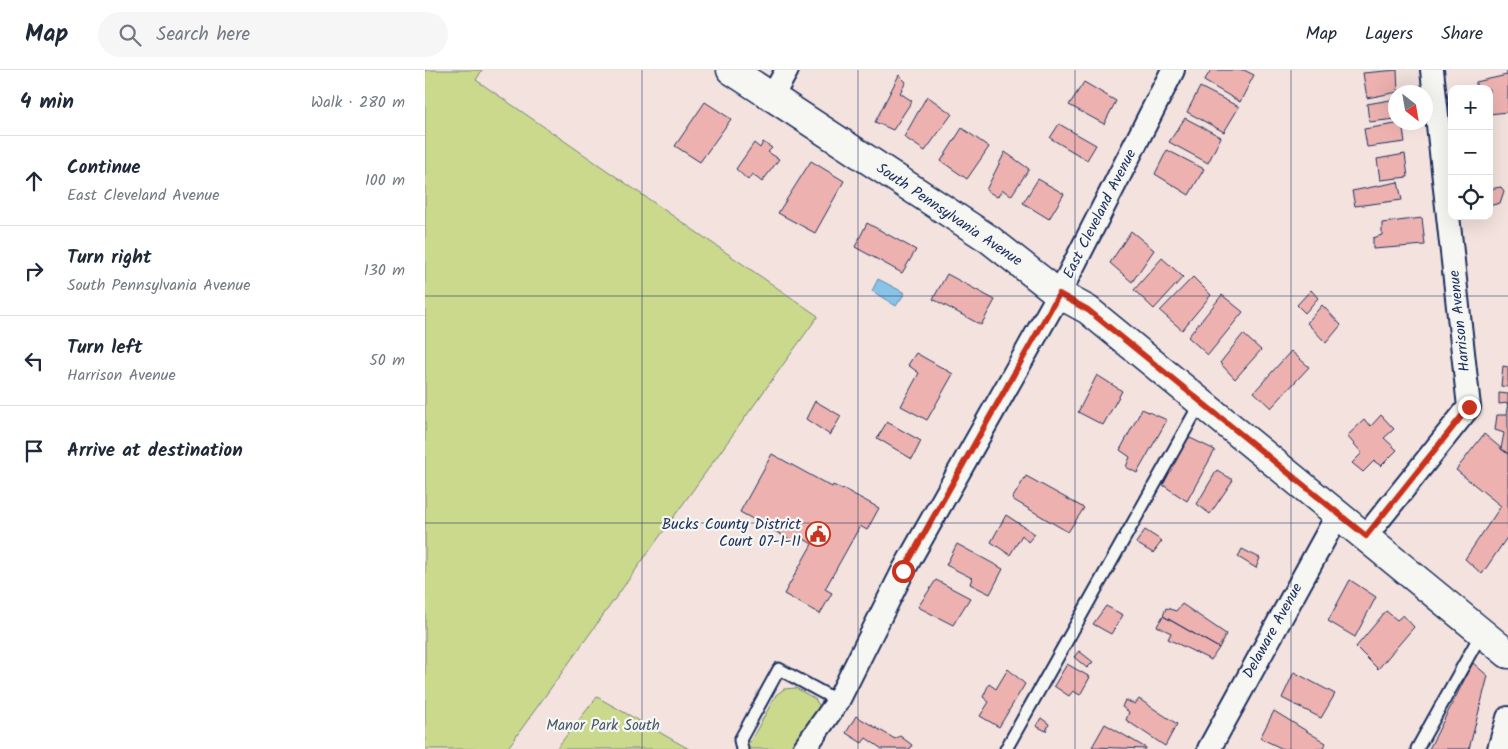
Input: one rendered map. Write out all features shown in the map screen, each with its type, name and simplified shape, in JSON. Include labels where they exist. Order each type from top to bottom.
[{"type":"main road","name":"South Pennsylvania Avenue","points":[[731,70],[989,239],[1059,294],[1088,310],[1508,654]]},
{"type":"street","points":[[772,97],[787,70]]},
{"type":"street","name":"East Cleveland Avenue","points":[[805,749],[838,701],[903,571],[1059,294],[1173,70]]},
{"type":"street","name":"Harrison Avenue","points":[[1366,536],[1469,407],[1432,70]]},
{"type":"street","name":"Delaware Avenue","points":[[1209,749],[1338,514]]},
{"type":"street","points":[[1499,749],[1508,718]]},
{"type":"lane","points":[[1007,749],[1201,402]]},
{"type":"lane","points":[[1417,749],[1482,632]]},
{"type":"lane","points":[[742,749],[740,740],[779,669],[838,701]]},
{"type":"green space","points":[[425,70],[482,70],[476,80],[818,316],[507,749],[425,749]]},
{"type":"green space","points":[[796,688],[815,699],[820,707],[817,716],[797,749],[734,749],[740,740],[750,742],[776,695],[784,689]]},
{"type":"green space","name":"Manor Park South","points":[[597,697],[689,749],[556,749]]},
{"type":"water","points":[[878,279],[905,293],[896,306],[872,291]]},
{"type":"building","points":[[1211,70],[1244,70],[1254,75],[1240,102],[1204,81]]},
{"type":"building","points":[[1397,70],[1398,85],[1388,85],[1388,94],[1367,98],[1363,73]]},
{"type":"building","points":[[1508,70],[1508,112],[1493,114],[1493,85],[1476,85],[1476,82],[1507,75]]},
{"type":"building","points":[[899,75],[906,82],[900,93],[912,101],[893,130],[875,122]]},
{"type":"building","points":[[1084,82],[1116,101],[1104,124],[1069,105]]},
{"type":"building","points":[[1200,87],[1239,107],[1224,132],[1187,112]]},
{"type":"building","points":[[927,96],[952,114],[925,151],[904,137]]},
{"type":"building","points":[[1388,100],[1388,120],[1369,122],[1367,104]]},
{"type":"building","points":[[705,102],[731,119],[700,162],[675,146]]},
{"type":"building","points":[[1185,118],[1221,137],[1208,163],[1169,142]]},
{"type":"building","points":[[1059,124],[1096,145],[1087,160],[1050,138]]},
{"type":"building","points":[[1388,125],[1388,130],[1403,130],[1405,142],[1367,147],[1364,129]]},
{"type":"building","points":[[962,128],[989,147],[967,179],[941,161]]},
{"type":"building","points":[[763,142],[772,148],[768,152],[779,159],[762,182],[752,174],[748,180],[736,169],[754,143],[760,148]]},
{"type":"building","points":[[1167,150],[1204,169],[1189,195],[1155,174]]},
{"type":"building","points":[[1005,152],[1029,169],[1011,196],[1003,190],[997,197],[986,190]]},
{"type":"building","points":[[1405,154],[1408,177],[1380,180],[1377,159]]},
{"type":"building","points":[[811,161],[844,181],[815,233],[778,213]]},
{"type":"building","points":[[1038,179],[1064,194],[1049,219],[1023,203]]},
{"type":"building","points":[[1398,182],[1402,200],[1355,206],[1352,191]]},
{"type":"building","points":[[1501,187],[1504,191],[1500,203],[1493,205],[1493,188]]},
{"type":"building","points":[[1422,218],[1425,245],[1373,249],[1373,238],[1382,235],[1382,223]]},
{"type":"building","points":[[867,223],[916,250],[902,273],[855,247]]},
{"type":"building","points":[[1131,231],[1154,250],[1132,282],[1110,263]]},
{"type":"building","points":[[1162,258],[1183,277],[1154,309],[1134,290]]},
{"type":"building","points":[[947,274],[995,300],[981,325],[933,299]]},
{"type":"building","points":[[1193,277],[1211,295],[1182,330],[1160,311]]},
{"type":"building","points":[[1311,290],[1318,298],[1305,313],[1297,305]]},
{"type":"building","points":[[1222,295],[1243,312],[1208,355],[1188,337]]},
{"type":"building","points":[[1322,305],[1341,325],[1326,343],[1307,323]]},
{"type":"building","points":[[1243,334],[1261,350],[1235,379],[1220,363]]},
{"type":"building","points":[[1291,351],[1309,367],[1271,408],[1254,392]]},
{"type":"building","points":[[916,353],[953,374],[927,420],[901,406],[919,373],[908,365]]},
{"type":"building","points":[[1503,366],[1508,367],[1508,387],[1501,386]]},
{"type":"building","points":[[1097,375],[1122,391],[1103,425],[1078,412]]},
{"type":"building","points":[[1499,393],[1508,394],[1508,403],[1499,404]]},
{"type":"building","points":[[815,401],[841,416],[830,435],[806,419]]},
{"type":"building","points":[[1508,403],[1508,454],[1501,449],[1504,433],[1495,430],[1497,415],[1506,415]]},
{"type":"building","points":[[1142,409],[1167,420],[1137,473],[1126,467],[1130,457],[1120,450]]},
{"type":"building","points":[[1381,415],[1394,429],[1384,438],[1397,450],[1381,466],[1374,461],[1363,472],[1352,463],[1362,453],[1347,436],[1364,420],[1371,426]]},
{"type":"building","points":[[887,422],[921,441],[912,459],[877,438]]},
{"type":"building","points":[[1484,434],[1508,454],[1508,536],[1482,574],[1465,559],[1501,506],[1456,470]]},
{"type":"building","points":[[1188,437],[1215,450],[1187,501],[1163,485]]},
{"type":"building","name":"Bucks County District Court 07-1-11","points":[[772,454],[832,487],[833,485],[844,489],[879,508],[867,530],[860,526],[825,589],[832,593],[820,614],[784,594],[812,544],[804,539],[800,545],[740,512]]},
{"type":"building","points":[[1217,470],[1233,480],[1210,514],[1197,504]]},
{"type":"building","points":[[1026,476],[1084,508],[1068,532],[1012,499]]},
{"type":"building","points":[[1006,515],[1035,534],[1028,542],[1022,535],[1010,555],[991,542]]},
{"type":"building","points":[[1145,530],[1162,541],[1153,553],[1136,543]]},
{"type":"building","points":[[957,544],[1003,569],[990,594],[970,584],[972,578],[946,565]]},
{"type":"building","points":[[1242,549],[1260,558],[1256,568],[1238,557]]},
{"type":"building","points":[[936,580],[970,598],[953,625],[918,607]]},
{"type":"building","points":[[1350,580],[1376,597],[1355,637],[1328,621]]},
{"type":"building","points":[[1182,604],[1226,634],[1219,648],[1163,616],[1166,608],[1176,611]]},
{"type":"building","points":[[1106,606],[1123,615],[1111,634],[1093,624]]},
{"type":"building","points":[[1386,611],[1397,620],[1403,615],[1414,627],[1378,669],[1356,647]]},
{"type":"building","points":[[1163,616],[1219,648],[1211,660],[1168,639],[1171,633],[1157,626]]},
{"type":"building","points":[[1079,651],[1093,662],[1087,668],[1074,657]]},
{"type":"building","points":[[1473,663],[1488,676],[1469,749],[1429,749]]},
{"type":"building","points":[[1067,664],[1090,677],[1080,695],[1073,691],[1069,696],[1054,686]]},
{"type":"building","points":[[1008,669],[1025,684],[999,727],[980,716],[989,702],[983,697],[989,684],[996,689]]},
{"type":"building","points":[[1294,672],[1335,694],[1321,718],[1282,698]]},
{"type":"building","points":[[1139,699],[1177,724],[1165,746],[1126,720],[1129,712],[1122,707],[1125,700],[1135,704]]},
{"type":"building","points":[[1274,711],[1326,743],[1323,749],[1283,749],[1260,738]]},
{"type":"building","points":[[856,716],[895,739],[900,736],[912,745],[910,749],[882,749],[866,738],[862,743],[846,733]]},
{"type":"building","points":[[1041,718],[1049,724],[1046,731],[1036,726]]},
{"type":"building","points":[[1105,724],[1146,748],[1146,749],[1092,747]]},
{"type":"place","name":"Bucks County District Court 07-1-11","points":[[818,534]]},
{"type":"route","points":[[903,571],[1059,294],[1088,310],[1366,536],[1469,407]]}]
